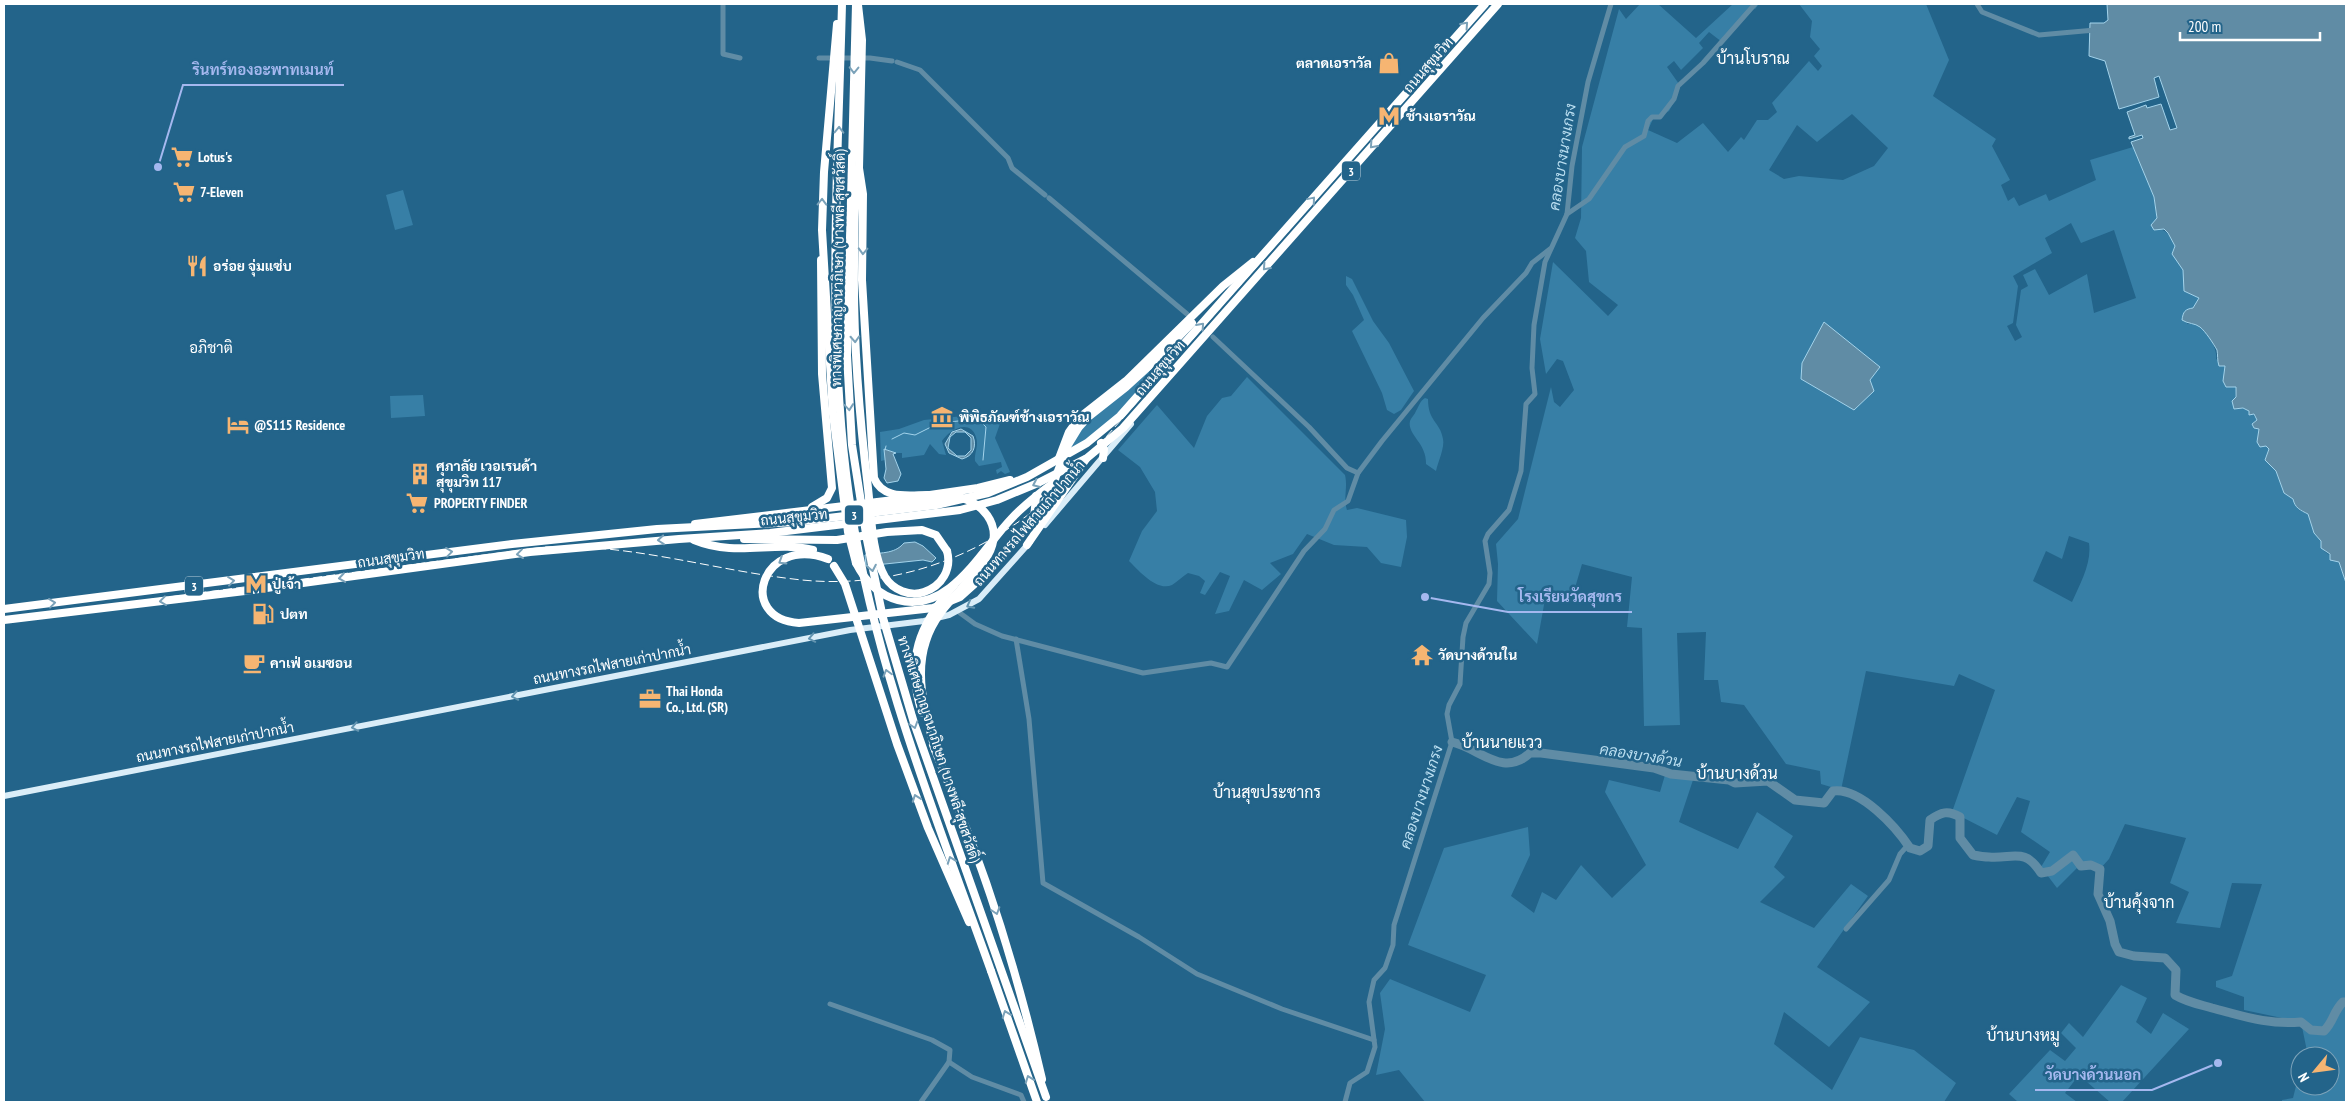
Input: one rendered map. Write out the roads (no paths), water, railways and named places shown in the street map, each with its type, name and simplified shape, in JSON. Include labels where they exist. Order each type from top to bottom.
[{"type":"highway","points":[[802,511],[824,501],[832,488],[824,406],[820,312],[823,183],[833,56],[841,4]]},
{"type":"highway","name":"ทางพิเศษกาญจนาภิเษก (บางพลี-สุขสวัสดิ์)","points":[[841,4],[835,320],[838,404],[849,497],[872,618],[893,695],[1038,1102]]},
{"type":"highway","points":[[702,538],[826,540],[922,530],[936,535],[947,551],[949,560],[942,579],[934,588],[917,594],[905,593],[891,585],[882,571],[877,553],[863,443],[854,333],[854,223],[859,168],[862,53],[857,4]]},
{"type":"highway","name":"ทางพิเศษกาญจนาภิเษก (บางพลี-สุขสวัสดิ์)","points":[[857,4],[847,263],[847,355],[852,445],[865,531],[883,618],[906,700],[1047,1100]]},
{"type":"highway","name":"ถนนสุขุมวิท","points":[[4,608],[657,529],[795,522],[936,505],[988,493],[1045,468],[1096,438],[1134,401],[1265,254],[1379,121],[1485,4]]},
{"type":"highway","name":"ถนนสุขุมวิท","points":[[4,620],[569,549],[788,531],[960,510],[1011,495],[1083,460],[1103,446],[1140,411],[1498,4]]},
{"type":"highway","points":[[859,168],[863,194],[862,280],[874,478],[879,487],[886,493],[928,496]]},
{"type":"highway","points":[[822,230],[834,422],[848,532],[856,563],[864,577],[875,589],[884,595],[900,601],[925,602],[942,595],[954,585]]},
{"type":"highway","points":[[1280,236],[1288,243]]},
{"type":"highway","points":[[828,559],[815,554],[801,553],[786,557],[773,566],[764,579],[763,590],[765,604],[773,614],[785,621],[799,623],[933,608],[960,597],[989,571],[1026,529],[1048,497],[1068,445],[1088,416],[1126,387],[1160,356],[1265,254]]},
{"type":"highway","points":[[1058,461],[1069,432],[1079,418],[1126,381],[1223,286],[1265,254]]},
{"type":"highway","points":[[830,340],[843,483],[845,486],[856,487],[864,485],[874,478]]},
{"type":"highway","points":[[1096,438],[1103,446],[1105,452],[1103,458]]},
{"type":"highway","points":[[1047,1100],[1026,1013],[999,922],[978,857],[935,750],[917,696],[914,675],[916,654],[929,618],[954,585],[1013,516],[1083,460]]},
{"type":"highway","points":[[1027,545],[1083,460]]},
{"type":"highway","points":[[657,529],[928,496],[991,485],[1045,468]]},
{"type":"highway","points":[[724,520],[771,519],[952,496],[962,497],[976,503],[991,521],[994,536],[988,554],[943,607],[933,622],[925,642],[921,666],[922,692],[935,750]]},
{"type":"highway","points":[[1027,545],[1032,530],[1036,496]]},
{"type":"highway","points":[[690,538],[707,545],[726,548],[805,548],[818,552],[834,566],[846,584],[897,744],[928,828],[991,971]]},
{"type":"highway","points":[[568,539],[569,549]]},
{"type":"highway","points":[[116,595],[119,606]]},
{"type":"main road","name":"ถนนทางรถไฟสายเก่าปากน้ำ","points":[[4,796],[850,630],[938,619],[976,602],[1103,458],[1140,411]]},
{"type":"waterway","points":[[723,4],[723,54],[740,58]]},
{"type":"waterway","name":"คลองบางนางเกรง","points":[[1345,1102],[1350,1083],[1367,1072],[1375,1047],[1369,1002],[1374,980],[1385,968],[1393,945],[1394,925],[1452,742],[1447,714],[1449,705],[1460,684],[1463,637],[1466,623],[1489,584],[1490,573],[1485,541],[1488,534],[1509,510],[1521,471],[1526,404],[1535,394],[1532,368],[1534,325],[1545,262],[1567,214],[1572,166],[1588,82],[1611,4]]},
{"type":"waterway","points":[[1567,214],[1589,199],[1625,147],[1644,136],[1648,121],[1652,117],[1660,117],[1674,99],[1678,86],[1703,63],[1755,4]]},
{"type":"waterway","name":"คลองบางนางเกรง","points":[[1977,4],[1982,12],[2039,35],[2095,30]]},
{"type":"waterway","points":[[819,58],[870,58],[892,61]]},
{"type":"waterway","points":[[897,62],[920,70],[1008,158],[1012,168],[1045,195]]},
{"type":"waterway","points":[[1049,198],[1187,314]]},
{"type":"waterway","points":[[960,613],[975,624],[1002,636],[1143,673],[1211,663],[1227,667],[1304,551],[1325,529],[1334,510],[1348,501],[1358,473],[1382,441],[1483,318],[1526,273],[1532,263],[1550,249]]},
{"type":"waterway","points":[[1213,337],[1309,427],[1347,468],[1358,473]]},
{"type":"waterway","points":[[892,439],[904,433],[915,435],[939,423],[978,419],[986,427],[983,460]]},
{"type":"waterway","points":[[885,450],[886,446]]},
{"type":"waterway","points":[[1016,639],[1029,719],[1043,883],[1139,937],[1197,974],[1282,1009],[1374,1040]]},
{"type":"waterway","name":"คลองบางด้วน","points":[[1452,742],[1501,762],[1510,763],[1520,760],[1530,753],[1541,753],[1654,768],[1671,774],[1729,780],[1735,783],[1768,781],[1795,800],[1824,803],[1833,791],[1843,791],[1866,802],[1887,820],[1910,848],[1920,851],[1928,846],[1930,820],[1941,814],[1952,813],[1960,817],[1960,838],[1973,855],[2024,857],[2030,860],[2041,873],[2052,871],[2073,855],[2081,866],[2091,865],[2100,869],[2098,894],[2110,921],[2115,944],[2119,952],[2134,956],[2165,958],[2176,970],[2175,995],[2179,997],[2245,1017],[2277,1022],[2301,1022],[2311,1030],[2324,1031],[2343,1002],[2346,1002]]},
{"type":"waterway","points":[[1846,929],[1889,880],[1900,854],[1908,845]]},
{"type":"waterway","points":[[830,1004],[932,1040],[950,1050],[949,1062],[921,1102]]},
{"type":"waterway","points":[[949,1062],[972,1077],[1021,1095],[1024,1102]]},
{"type":"railway","points":[[4,619],[544,547],[577,547],[641,553],[802,580],[876,579],[912,571],[946,560],[979,545],[1011,527],[1041,505],[1068,480],[1489,4]]},
{"type":"place","name":"ตลาดเอราวัล","points":[[1389,63]]},
{"type":"place","name":"ช้างเอราวัณ","points":[[1389,116]]},
{"type":"place","name":"Lotus's","points":[[182,157]]},
{"type":"place","name":"รินทร์ทองอะพาทเมนท์","points":[[158,167]]},
{"type":"place","name":"7-Eleven","points":[[184,192]]},
{"type":"place","name":"อร่อย จุ่มแซ่บ","points":[[197,266]]},
{"type":"place","name":"พิพิธภัณฑ์ช้างเอราวัณ","points":[[942,417]]},
{"type":"place","name":"@S115 Residence","points":[[238,425]]},
{"type":"place","name":"ศุภาลัย เวอเรนด้า สุขุมวิท 117","points":[[420,474]]},
{"type":"place","name":"PROPERTY FINDER","points":[[417,503]]},
{"type":"place","name":"ปู่เจ้า","points":[[256,584]]},
{"type":"place","name":"โรงเรียนวัดสุขกร","points":[[1425,597]]},
{"type":"place","name":"ปตท","points":[[263,614]]},
{"type":"place","name":"วัดบางด้วนใน","points":[[1422,655]]},
{"type":"place","name":"คาเฟ่ อเมซอน","points":[[254,663]]},
{"type":"place","name":"Thai Honda Co., Ltd. (SR)","points":[[650,699]]},
{"type":"place","name":"วัดบางด้วนนอก","points":[[2218,1063]]},
{"type":"district","name":"บ้านโบราณ","points":[[1753,58]]},
{"type":"district","name":"อภิชาติ","points":[[211,347]]},
{"type":"district","name":"บ้านนายแวว","points":[[1502,742]]},
{"type":"district","name":"บ้านบางด้วน","points":[[1737,773]]},
{"type":"district","name":"บ้านสุขประชากร","points":[[1267,792]]},
{"type":"district","name":"บ้านคุ้งจาก","points":[[2139,902]]},
{"type":"district","name":"บ้านบางหมู","points":[[2023,1035]]}]
